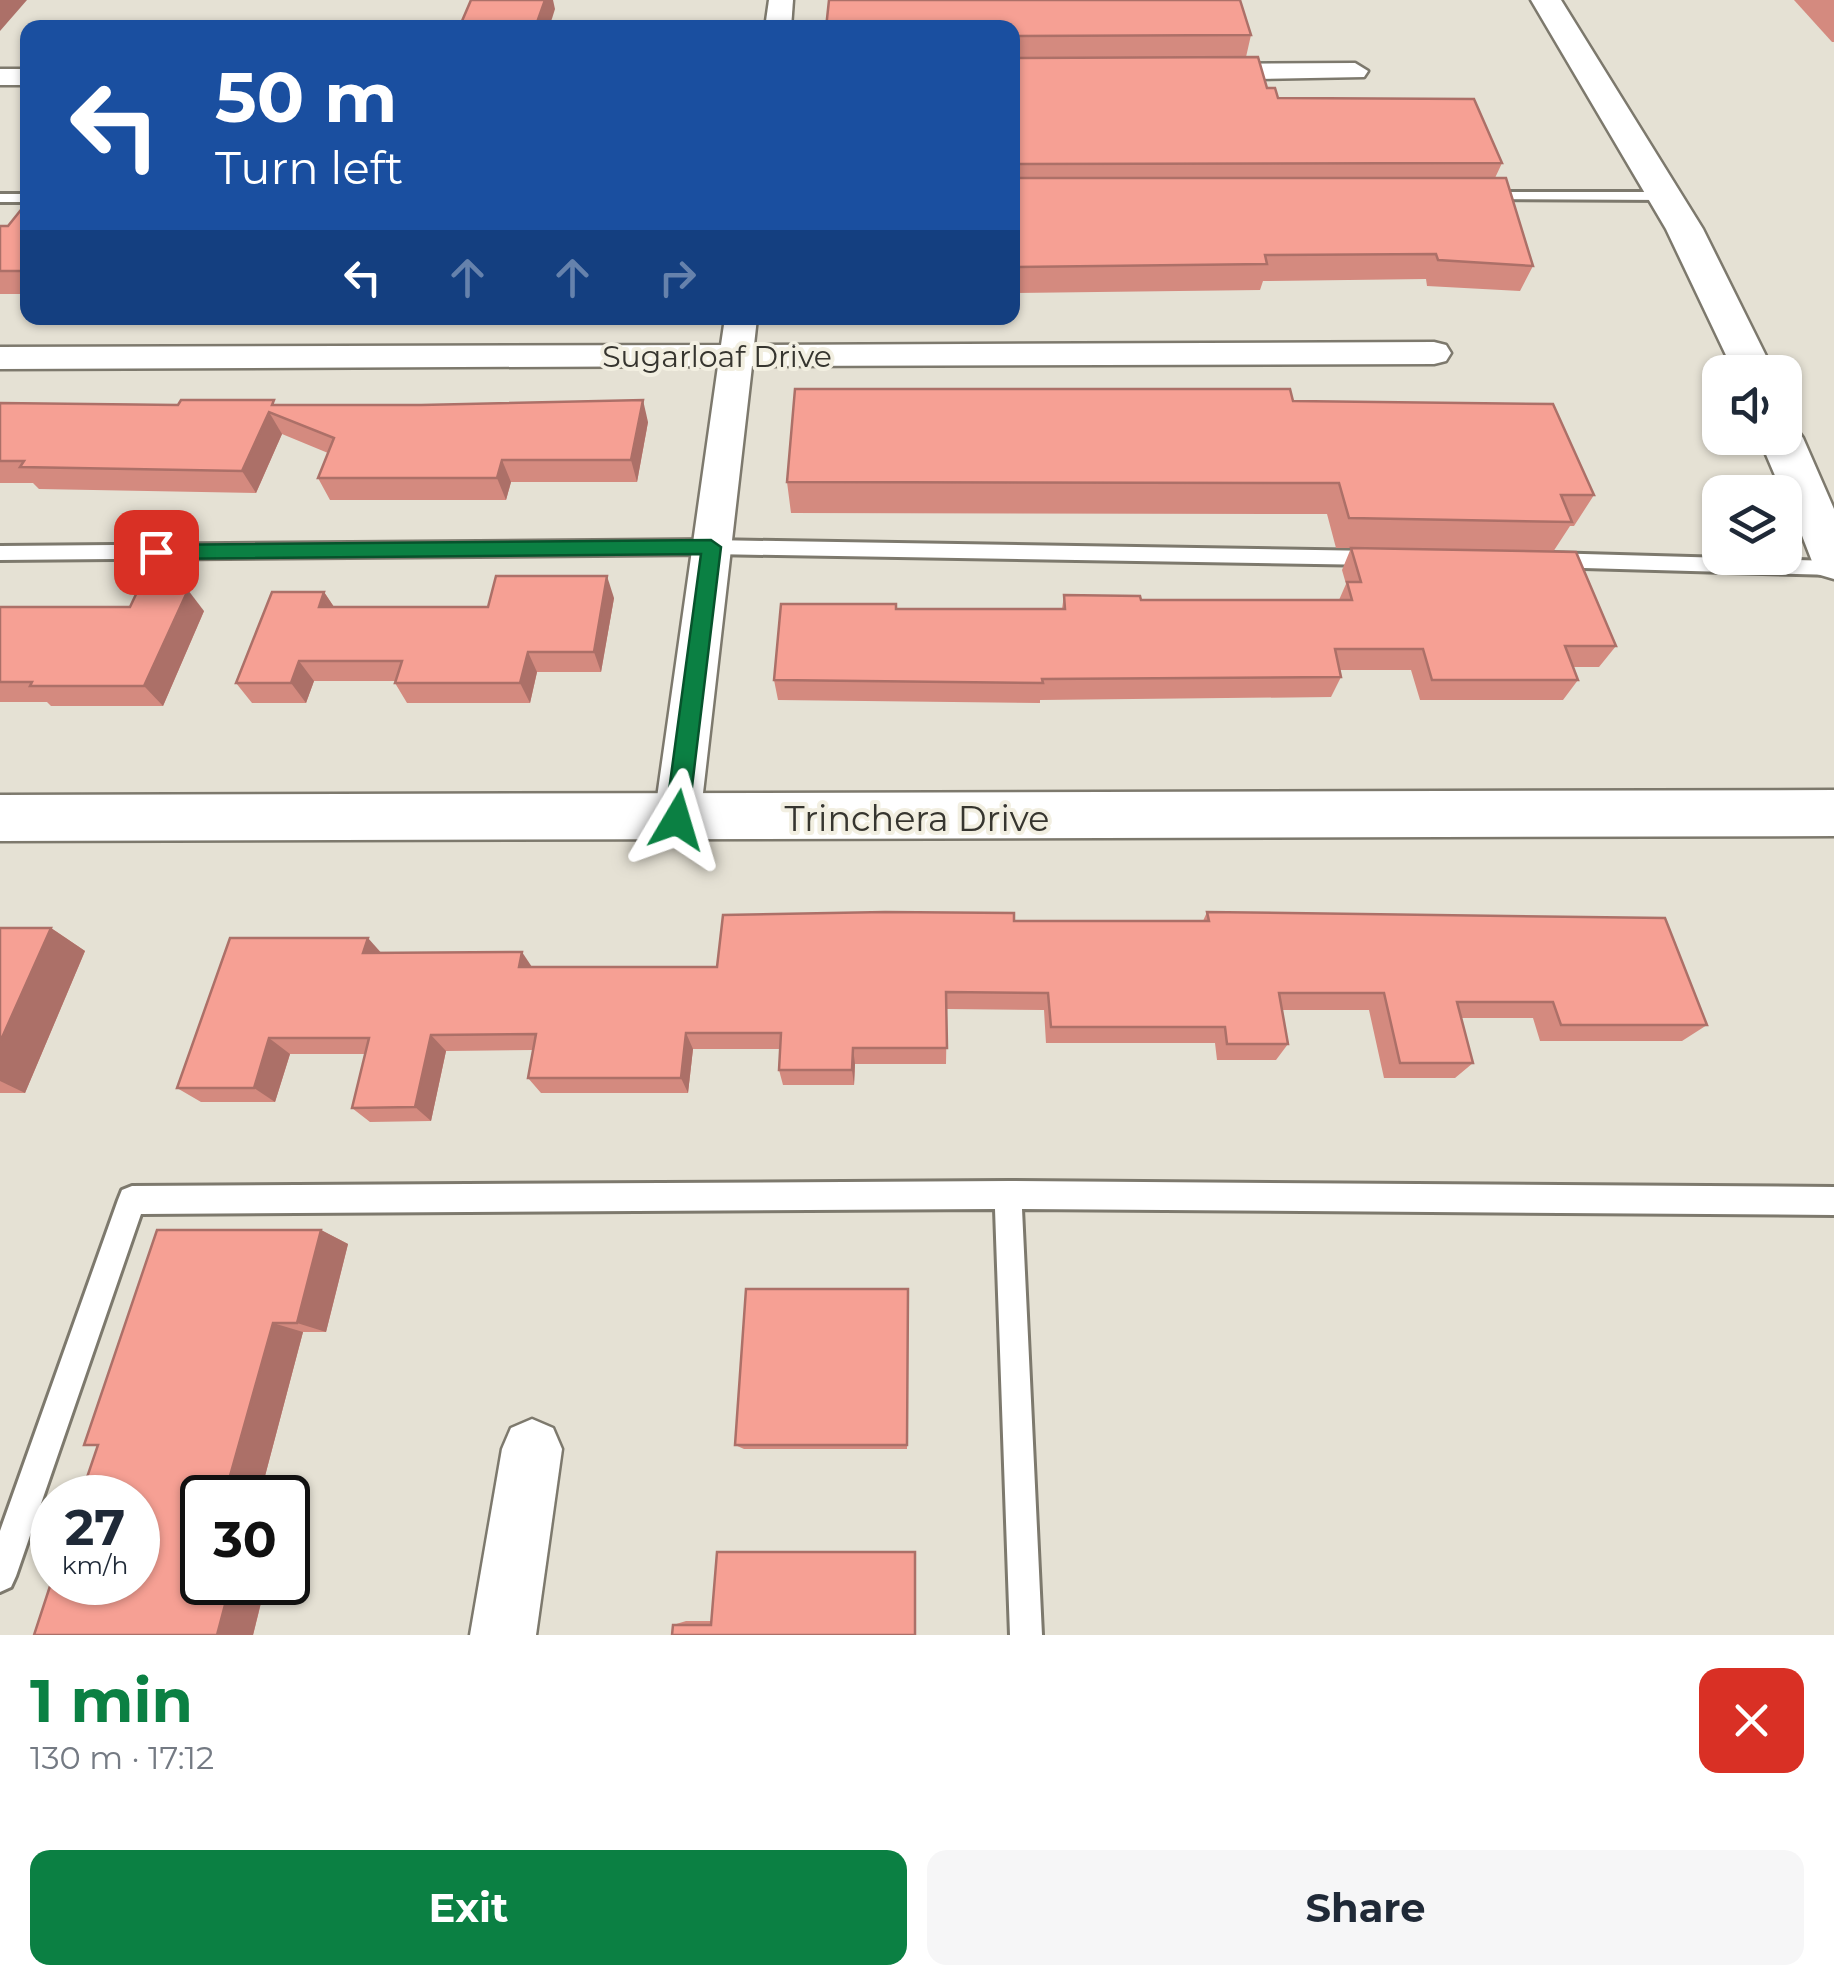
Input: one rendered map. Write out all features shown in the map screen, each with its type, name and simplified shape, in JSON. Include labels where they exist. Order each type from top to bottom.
[{"type":"street","points":[[1546,0],[1667,196],[1747,355]]},
{"type":"street","points":[[1165,72],[1355,71]]},
{"type":"street","points":[[677,820],[740,325]]},
{"type":"street","name":"Sugarloaf Drive","points":[[0,358],[1434,353]]},
{"type":"street","points":[[1788,455],[1834,565]]},
{"type":"street","name":"Trinchera Drive","points":[[0,818],[677,820],[1834,813]]},
{"type":"street","points":[[503,1635],[532,1449]]},
{"type":"lane","points":[[1469,196],[1667,196]]},
{"type":"lane","points":[[0,553],[711,547],[1401,558]]},
{"type":"lane","points":[[1519,560],[1834,565]]},
{"type":"lane","points":[[1008,1196],[1026,1635]]},
{"type":"lane","points":[[0,1576],[132,1200],[1008,1196],[1834,1200]]},
{"type":"building","points":[[471,0],[545,0],[538,20],[462,20]]},
{"type":"building","points":[[829,0],[1240,0],[1251,35],[1020,36],[1020,20],[827,20]]},
{"type":"building","points":[[1258,57],[1267,88],[1275,88],[1278,98],[1474,99],[1502,163],[1020,164],[1020,58]]},
{"type":"building","points":[[1020,178],[1506,178],[1533,266],[1438,260],[1436,254],[1265,255],[1267,264],[1020,267]]},
{"type":"building","points":[[20,211],[20,271],[0,271],[0,226],[8,226]]},
{"type":"building","points":[[795,389],[1290,389],[1293,401],[1553,404],[1594,495],[1561,495],[1572,522],[1349,518],[1339,483],[787,482]]},
{"type":"building","points":[[181,400],[274,400],[272,405],[421,405],[643,400],[631,460],[502,460],[497,478],[318,478],[334,438],[269,412],[242,471],[20,467],[24,461],[0,461],[0,403],[178,405]]},
{"type":"building","points":[[1351,548],[1576,552],[1616,646],[1565,646],[1578,680],[1432,680],[1423,649],[1335,649],[1341,677],[1042,679],[1043,683],[774,680],[781,604],[1065,609],[1064,595],[1140,596],[1141,600],[1352,600],[1347,582],[1361,582]]},
{"type":"building","points":[[496,576],[607,576],[594,652],[528,652],[520,683],[395,683],[402,661],[299,661],[291,683],[236,683],[272,592],[324,592],[319,607],[488,607]]},
{"type":"building","points":[[138,590],[188,590],[144,686],[30,686],[32,682],[0,682],[0,607],[130,607]]},
{"type":"building","points":[[1207,912],[1665,918],[1707,1025],[1561,1025],[1553,1002],[1457,1002],[1473,1063],[1400,1063],[1384,993],[1279,993],[1288,1044],[1227,1044],[1225,1027],[1051,1027],[1048,993],[946,992],[947,1048],[853,1048],[852,1070],[779,1070],[781,1033],[686,1033],[681,1078],[528,1078],[536,1034],[431,1035],[415,1107],[352,1108],[369,1038],[269,1038],[254,1088],[177,1088],[230,938],[368,938],[363,953],[522,952],[519,967],[717,967],[723,915],[1014,913],[1014,921],[1209,921]]},
{"type":"building","points":[[0,928],[51,928],[0,1042]]},
{"type":"building","points":[[157,1230],[321,1230],[297,1323],[273,1323],[230,1475],[180,1475],[180,1605],[225,1605],[217,1635],[34,1635],[44,1605],[160,1605],[160,1475],[88,1475],[98,1445],[84,1445]]},
{"type":"building","points":[[746,1289],[908,1289],[907,1445],[735,1445]]},
{"type":"building","points":[[717,1552],[915,1552],[915,1635],[672,1635],[673,1625],[711,1625]]},
{"type":"route","points":[[156,552],[711,547],[677,820]]}]
